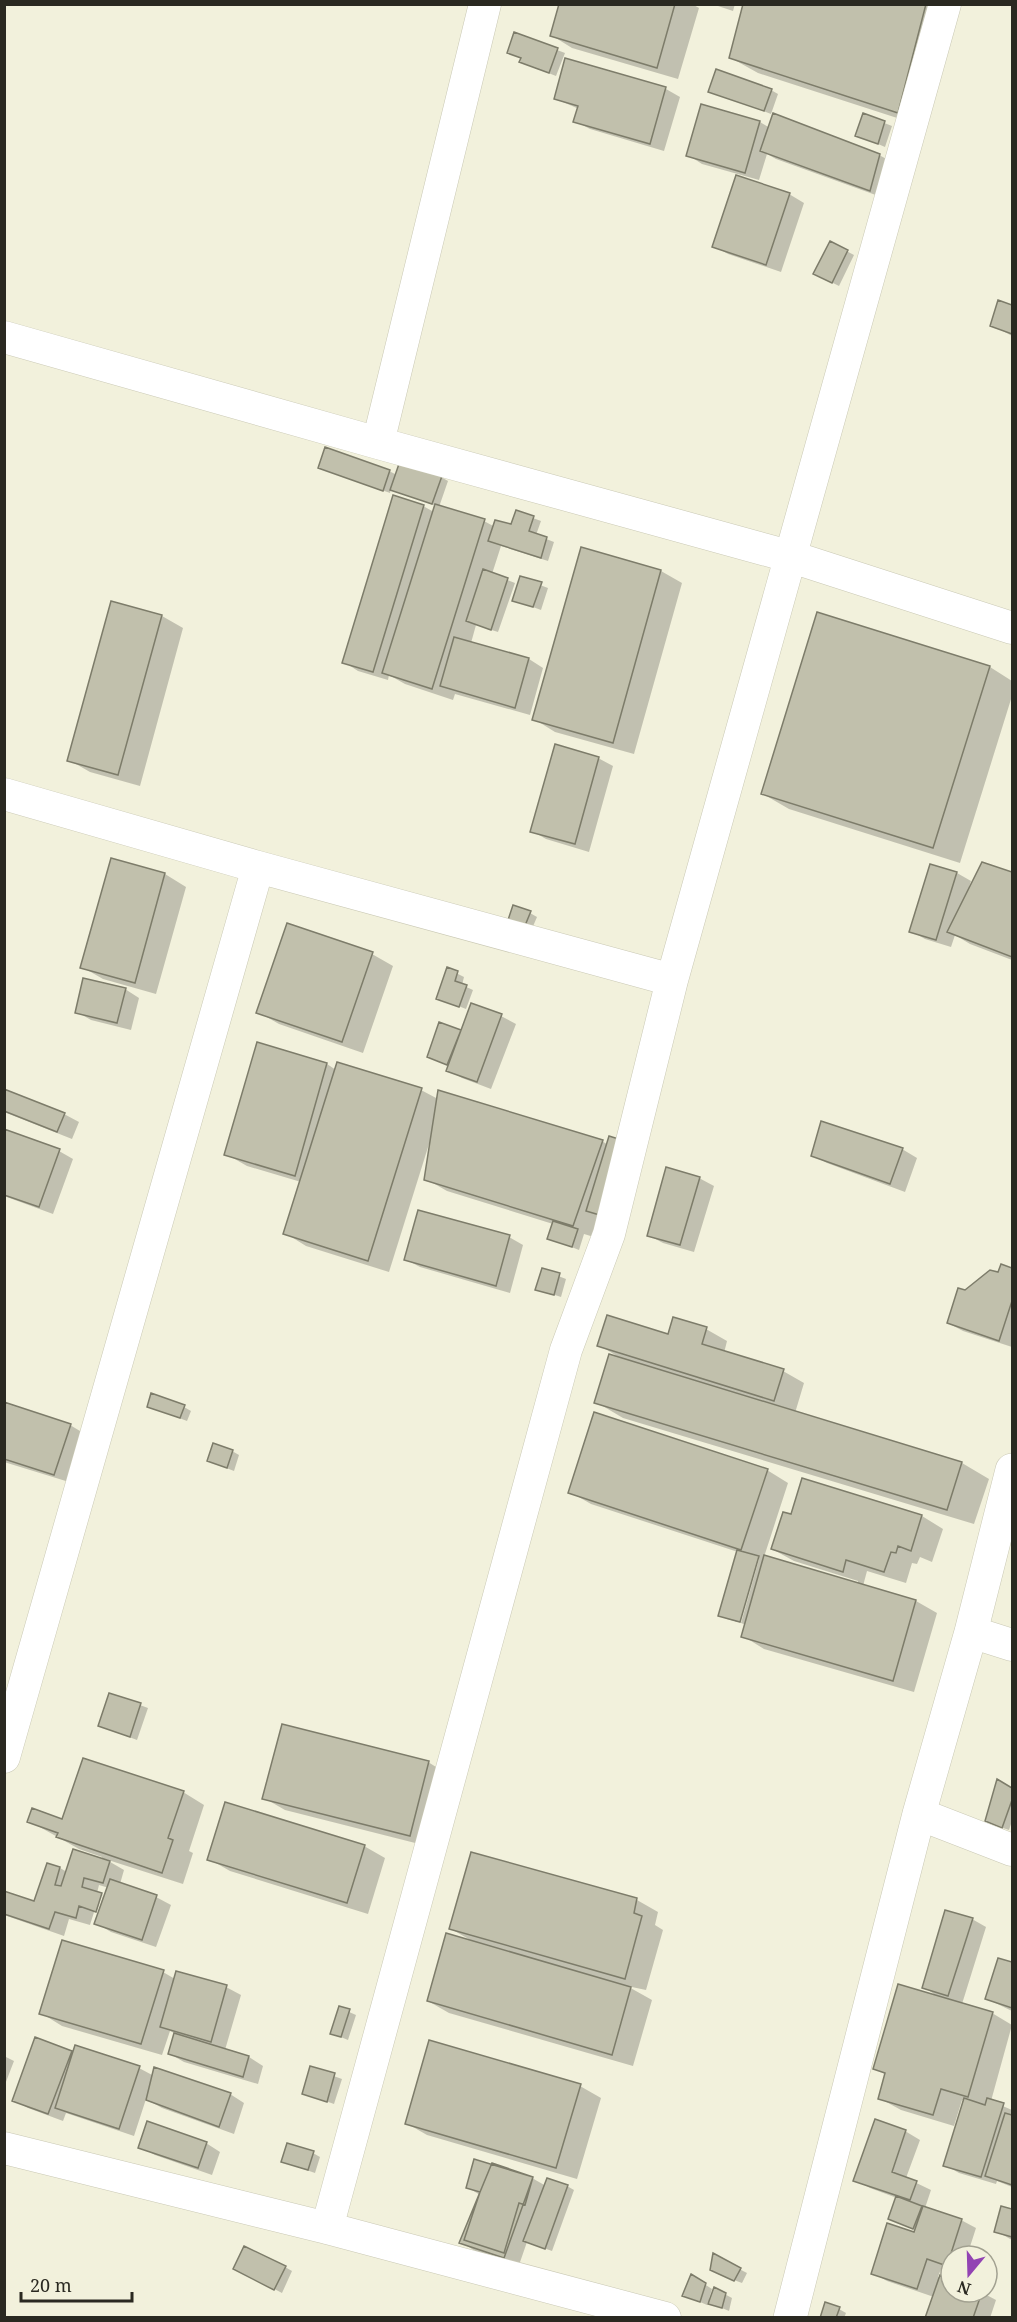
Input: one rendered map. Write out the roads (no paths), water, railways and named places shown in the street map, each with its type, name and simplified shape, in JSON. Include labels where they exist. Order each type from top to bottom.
[{"type":"street","points":[[327,2228],[566,1350],[609,1234],[672,980],[945,4]]},
{"type":"street","points":[[378,443],[477,6]]},
{"type":"street","points":[[4,337],[792,557],[1012,628]]},
{"type":"street","points":[[4,794],[258,867],[672,980]]},
{"type":"street","points":[[4,1757],[258,867]]},
{"type":"street","points":[[790,2318],[919,1814],[971,1632],[1012,1470]]},
{"type":"street","points":[[971,1632],[1012,1645]]},
{"type":"street","points":[[919,1814],[1012,1850]]},
{"type":"street","points":[[4,2148],[327,2228],[665,2318]]}]
